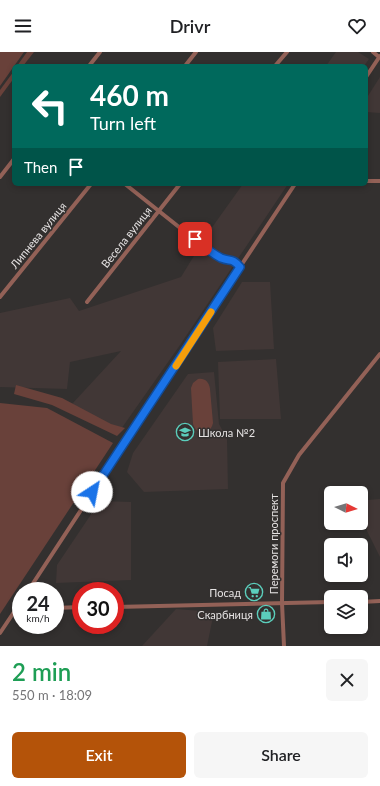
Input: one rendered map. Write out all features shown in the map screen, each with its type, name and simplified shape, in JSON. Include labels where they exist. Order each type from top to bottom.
[{"type":"street","points":[[91,64],[100,52]]},
{"type":"street","points":[[187,64],[196,52]]},
{"type":"street","points":[[278,64],[287,52]]},
{"type":"street","points":[[368,74],[380,56],[372,52]]},
{"type":"street","points":[[0,177],[12,162]]},
{"type":"street","points":[[368,181],[380,181]]},
{"type":"street","name":"Липнева вулиця","points":[[0,297],[89,186]]},
{"type":"street","points":[[128,186],[209,250],[222,258],[234,260],[240,267]]},
{"type":"street","name":"Весела вулиця","points":[[87,302],[178,186]]},
{"type":"street","points":[[34,582],[295,186]]},
{"type":"street","name":"Перемоги проспект","points":[[284,646],[282,604],[283,484],[299,455],[380,354]]},
{"type":"street","points":[[368,602],[380,601]]},
{"type":"street","points":[[124,607],[324,602]]},
{"type":"street","points":[[0,633],[12,615]]},
{"type":"shaded area","points":[[0,52],[24,52],[16,64],[12,64],[12,69],[0,86]]},
{"type":"shaded area","points":[[27,52],[34,52],[25,64],[18,64]]},
{"type":"shaded area","points":[[336,52],[358,52],[369,59],[365,64],[327,64]]},
{"type":"shaded area","points":[[12,74],[12,81],[0,97],[0,90]]},
{"type":"shaded area","points":[[380,77],[380,113],[368,112],[368,96]]},
{"type":"shaded area","points":[[242,186],[287,186],[180,345],[119,432],[72,404],[121,351],[70,362],[67,389],[0,387],[0,313],[70,298],[79,311],[181,277],[208,233]]},
{"type":"shaded area","points":[[242,282],[270,282],[274,349],[216,351],[213,328]]},
{"type":"shaded area","points":[[276,359],[281,419],[220,419],[218,362]]},
{"type":"shaded area","name":"Школа №2","points":[[214,372],[219,424],[227,439],[228,489],[144,492],[127,472],[133,453],[188,374]]},
{"type":"shaded area","points":[[198,379],[203,379],[206,381],[209,384],[210,389],[213,423],[209,430],[203,433],[197,431],[193,424],[191,388],[193,383]]},
{"type":"shaded area","points":[[16,385],[62,398],[111,424],[125,428],[117,436],[52,405],[14,394]]},
{"type":"shaded area","points":[[0,403],[47,408],[113,443],[21,582],[12,582],[12,596],[0,614]]},
{"type":"shaded area","points":[[380,499],[380,557],[367,531],[368,500]]},
{"type":"shaded area","points":[[100,501],[131,502],[131,580],[56,582],[57,565]]},
{"type":"shaded area","points":[[176,609],[214,612],[207,646],[142,646]]},
{"type":"slow traffic","points":[[176,366],[211,312]]},
{"type":"place","name":"Школа №2","points":[[185,432]]},
{"type":"place","name":"Посад","points":[[254,592]]},
{"type":"place","name":"Скарбниця","points":[[266,614]]},
{"type":"route","points":[[92,492],[240,267],[234,260],[222,258],[195,239]]}]
